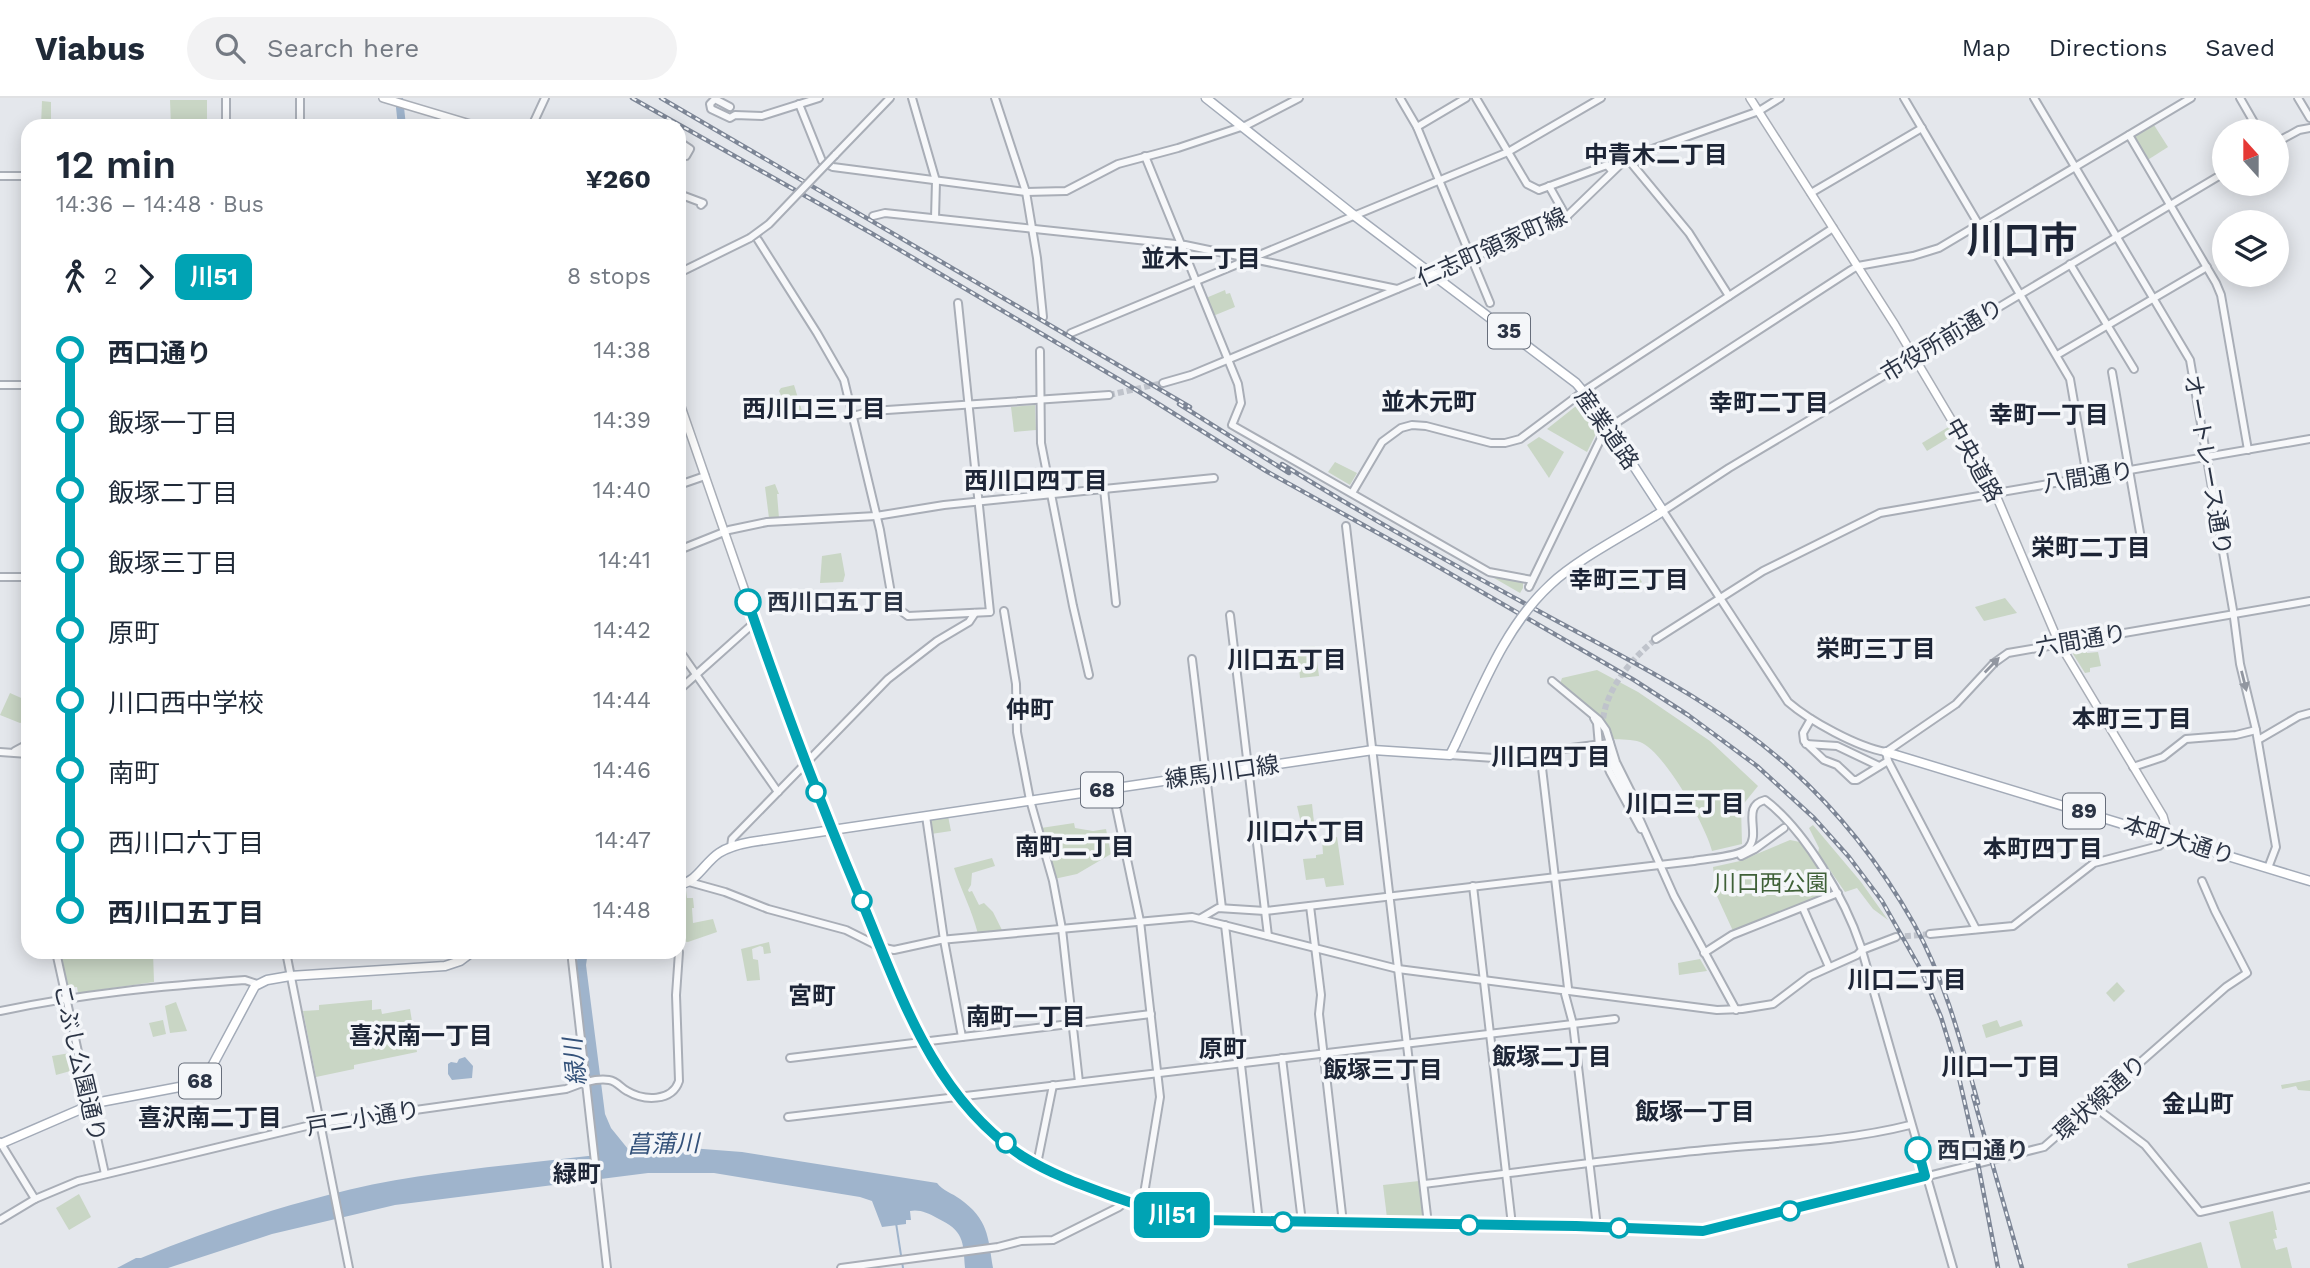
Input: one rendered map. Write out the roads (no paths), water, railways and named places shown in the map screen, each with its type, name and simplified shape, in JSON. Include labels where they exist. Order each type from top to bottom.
[{"type":"main road","points":[[383,98],[454,119]]},
{"type":"main road","name":"産業道路","points":[[1206,98],[1355,216],[1547,359],[1584,391],[1659,514]]},
{"type":"main road","name":"中央道路","points":[[1750,98],[1858,266],[1995,493],[2059,643],[2163,816],[2169,837]]},
{"type":"main road","name":"環状線通り","points":[[686,421],[805,764],[832,830]]},
{"type":"main road","points":[[1450,755],[1503,645],[1539,596],[1569,570],[1659,514]]},
{"type":"main road","name":"練馬川口線","points":[[686,883],[718,853],[751,842],[1373,750],[1450,755]]},
{"type":"main road","name":"本町大通り","points":[[1887,757],[2169,837],[2310,881]]},
{"type":"main road","points":[[257,984],[267,979],[290,976],[450,965],[463,959]]},
{"type":"main road","name":"68","points":[[0,1143],[89,1105],[190,1086],[199,1081],[210,1070],[248,996],[257,984]]},
{"type":"street","points":[[226,98],[226,119]]},
{"type":"street","points":[[300,98],[300,119]]},
{"type":"street","points":[[535,119],[545,98]]},
{"type":"street","points":[[735,115],[736,111],[727,102],[713,100],[710,104],[710,107],[727,117],[762,116],[819,98]]},
{"type":"street","points":[[686,270],[750,238],[775,219],[890,98]]},
{"type":"street","points":[[912,98],[936,181],[935,218]]},
{"type":"street","points":[[995,98],[1026,192],[1043,317]]},
{"type":"street","points":[[799,104],[822,161],[833,167],[1026,192],[1066,191],[1118,164],[1247,125],[1299,98]]},
{"type":"street","points":[[1399,98],[1417,127],[1490,303]]},
{"type":"street","points":[[1417,127],[1466,98]]},
{"type":"street","points":[[1476,98],[1527,184],[1539,190],[1606,165],[1612,171]]},
{"type":"street","points":[[1071,333],[1508,152],[1601,98]]},
{"type":"street","name":"仁志町領家町線","points":[[1163,383],[1192,375],[1567,218],[1627,158],[1759,111],[1780,98]]},
{"type":"street","points":[[1904,98],[2070,379],[2087,477]]},
{"type":"street","name":"オートレース通り","points":[[2034,98],[2190,360],[2240,664],[2258,740],[2276,847],[2268,868]]},
{"type":"street","points":[[2170,98],[2175,107]]},
{"type":"street","points":[[1144,156],[1238,384],[1241,398],[1238,414],[1232,425],[1489,572],[1530,584],[1603,432],[1608,428],[1858,266],[1913,256],[1938,248],[2191,98]]},
{"type":"street","points":[[2240,98],[2252,119]]},
{"type":"street","points":[[2298,98],[2310,118]]},
{"type":"street","points":[[1811,193],[1922,128]]},
{"type":"street","points":[[2289,135],[2310,128]]},
{"type":"street","points":[[2129,135],[2221,295],[2248,450]]},
{"type":"street","points":[[1627,158],[1689,233],[1730,296]]},
{"type":"street","points":[[0,176],[21,176]]},
{"type":"street","name":"市役所前通り","points":[[1659,514],[1729,468],[2212,180]]},
{"type":"street","points":[[1549,186],[1567,218]]},
{"type":"street","points":[[686,197],[703,203],[701,205]]},
{"type":"street","points":[[873,216],[885,213],[1181,244],[1397,289]]},
{"type":"street","points":[[1352,494],[1382,442],[1390,434],[1412,425],[1426,426],[1491,443],[1520,439],[1584,391],[1833,228]]},
{"type":"street","points":[[758,240],[840,370],[876,516],[889,590],[896,607],[908,616],[990,612],[958,303]]},
{"type":"street","points":[[2070,264],[2134,369]]},
{"type":"street","points":[[2057,355],[2207,267]]},
{"type":"street","points":[[1040,351],[1040,439],[1089,675]]},
{"type":"street","points":[[2112,372],[2143,550]]},
{"type":"street","points":[[0,385],[21,384]]},
{"type":"street","points":[[853,416],[872,411],[1109,395]]},
{"type":"street","name":"八間通り","points":[[1656,639],[1718,598],[1787,558],[1880,513],[2310,439]]},
{"type":"street","points":[[686,483],[705,477]]},
{"type":"street","points":[[686,547],[724,531],[767,522],[876,516],[978,501],[1214,478]]},
{"type":"street","points":[[1104,489],[1116,603]]},
{"type":"street","name":"産業道路","points":[[1659,514],[1785,699],[1811,719],[1887,757]]},
{"type":"street","points":[[1346,526],[1428,1224]]},
{"type":"street","points":[[0,577],[21,577]]},
{"type":"street","name":"六間通り","points":[[1806,744],[1824,760],[1837,765],[1853,780],[1857,780],[1879,766],[1956,704],[2003,655],[2059,643],[2310,601]]},
{"type":"street","points":[[1004,611],[1016,684],[1017,732],[1030,800],[1053,881],[1062,929],[1079,1082]]},
{"type":"street","points":[[731,847],[732,839],[888,679],[937,641],[969,622],[975,613]]},
{"type":"street","points":[[1230,615],[1268,936]]},
{"type":"street","points":[[686,684],[755,622]]},
{"type":"street","points":[[686,659],[778,792]]},
{"type":"street","points":[[1192,659],[1222,908]]},
{"type":"street","points":[[1552,681],[1599,720],[1606,730],[1616,762],[1646,827],[1647,837]]},
{"type":"street","points":[[2258,740],[2299,716],[2310,713]]},
{"type":"street","points":[[1591,714],[1597,723],[1599,746],[1636,824],[1647,837]]},
{"type":"street","points":[[1811,719],[1802,736],[1806,744],[1837,746],[1879,766]]},
{"type":"street","points":[[2133,767],[2163,757],[2186,738],[2256,730]]},
{"type":"street","points":[[1450,755],[1494,758],[1609,743]]},
{"type":"street","points":[[13,752],[21,748]]},
{"type":"street","points":[[1540,751],[1567,991],[1565,994],[1573,1024],[1597,1227]]},
{"type":"street","points":[[0,752],[21,753]]},
{"type":"street","points":[[1607,754],[1659,865],[1735,1010]]},
{"type":"street","points":[[1887,757],[1976,929]]},
{"type":"street","points":[[1112,788],[1140,921],[1160,1097],[1142,1206]]},
{"type":"street","points":[[1201,918],[1222,908],[1265,911],[1694,861],[1744,851],[1750,846],[1753,808],[1758,802],[1767,802],[1803,843],[1846,908],[1861,950],[1953,1268]]},
{"type":"street","points":[[926,816],[944,940],[962,1037]]},
{"type":"street","points":[[1784,819],[1784,828]]},
{"type":"street","points":[[1694,861],[1710,862],[1740,857],[1784,828]]},
{"type":"street","points":[[1784,828],[1803,843]]},
{"type":"street","name":"環状線通り","points":[[832,830],[922,1042],[959,1097],[998,1137],[1037,1164],[1068,1180],[1126,1201],[1193,1220],[1713,1230],[2044,1147],[2226,987],[2247,973],[2202,881]]},
{"type":"street","points":[[1752,833],[1770,838]]},
{"type":"street","points":[[1930,934],[2013,926],[2090,866],[2159,846],[2169,837]]},
{"type":"street","points":[[689,882],[768,909],[846,930],[880,947],[894,950],[944,940],[1181,917],[1201,918],[1398,969],[1697,1009],[1735,1010],[1773,1004],[1803,979],[1857,955],[1861,950],[1896,937]]},
{"type":"street","points":[[1473,886],[1512,1225]]},
{"type":"street","points":[[1704,953],[1732,935],[1838,893]]},
{"type":"street","points":[[1310,906],[1321,995],[1319,1014],[1343,1223]]},
{"type":"street","points":[[1803,908],[1829,967]]},
{"type":"street","points":[[1224,925],[1259,1222]]},
{"type":"street","name":"こぶし公園通り","points":[[57,959],[105,1174]]},
{"type":"street","points":[[287,959],[349,1268]]},
{"type":"street","name":"戸二小通り","points":[[0,1220],[35,1199],[78,1181],[320,1122],[566,1089],[601,1080],[615,1082],[629,1092],[646,1097],[664,1097],[677,1087],[679,1071],[676,995],[679,959]]},
{"type":"street","points":[[572,960],[607,1268]]},
{"type":"street","points":[[0,1011],[65,997],[157,986],[245,980],[257,984]]},
{"type":"street","points":[[790,1058],[1151,1014]]},
{"type":"street","points":[[788,1117],[1615,1019]]},
{"type":"street","points":[[1282,1058],[1303,1222]]},
{"type":"street","points":[[1037,1164],[1053,1085]]},
{"type":"street","points":[[2092,1105],[2145,1145],[2200,1212],[2310,1187]]},
{"type":"street","points":[[1424,1184],[1705,1150],[1819,1141],[1910,1125]]},
{"type":"street","points":[[0,1143],[35,1199]]},
{"type":"street","points":[[841,1268],[998,1247],[1021,1241],[1047,1241],[1062,1237],[1126,1201]]},
{"type":"water","name":"菖蒲川","points":[[577,959],[587,959],[605,1114],[611,1128],[628,1149],[690,1148],[742,1152],[937,1183],[969,1206],[981,1221],[988,1237],[993,1268],[965,1268],[962,1243],[957,1232],[924,1212],[910,1211],[911,1220],[906,1220],[906,1224],[882,1227],[872,1201],[860,1197],[714,1173],[648,1173],[395,1205],[272,1234],[168,1268],[117,1268],[136,1258],[234,1223],[361,1187],[461,1170],[597,1155],[576,970]]},
{"type":"water","points":[[465,1057],[473,1066],[472,1078],[452,1080],[448,1074],[448,1064],[457,1063]]},
{"type":"waterway","name":"緑川","points":[[399,98],[401,119]]},
{"type":"waterway","points":[[896,1223],[903,1268]]},
{"type":"tunnel","points":[[1109,395],[1163,383]]},
{"type":"tunnel","points":[[1607,754],[1603,725],[1609,698],[1622,675],[1638,655],[1656,639]]},
{"type":"tunnel","points":[[1896,937],[1930,934]]},
{"type":"railway","points":[[632,98],[669,119]]},
{"type":"railway","points":[[661,98],[1190,407]]},
{"type":"railway","points":[[686,129],[871,233],[1125,383],[1266,471],[1634,680],[1688,715],[1757,766],[1814,818],[1849,857],[1882,901],[1921,970],[1941,1017],[1957,1069],[1998,1268]]},
{"type":"railway","points":[[1179,404],[1289,473]]},
{"type":"railway","points":[[1282,464],[1412,541],[1672,684],[1733,723],[1790,768],[1826,803],[1858,841],[1914,924],[1943,989],[1978,1103]]},
{"type":"railway","points":[[1973,1096],[2022,1268]]},
{"type":"place","name":"西川口五丁目","points":[[748,602]]},
{"type":"place","name":"西口通り","points":[[1918,1150]]},
{"type":"district","name":"中青木二丁目","points":[[1656,155]]},
{"type":"district","name":"川口市","points":[[2022,240]]},
{"type":"district","name":"並木一丁目","points":[[1201,259]]},
{"type":"district","name":"並木元町","points":[[1429,402]]},
{"type":"district","name":"幸町二丁目","points":[[1769,403]]},
{"type":"district","name":"西川口三丁目","points":[[814,409]]},
{"type":"district","name":"幸町一丁目","points":[[2049,415]]},
{"type":"district","name":"西川口四丁目","points":[[1036,481]]},
{"type":"district","name":"栄町二丁目","points":[[2091,548]]},
{"type":"district","name":"幸町三丁目","points":[[1629,580]]},
{"type":"district","name":"栄町三丁目","points":[[1876,649]]},
{"type":"district","name":"川口五丁目","points":[[1287,660]]},
{"type":"district","name":"仲町","points":[[1030,710]]},
{"type":"district","name":"本町三丁目","points":[[2132,719]]},
{"type":"district","name":"川口四丁目","points":[[1551,757]]},
{"type":"district","name":"川口三丁目","points":[[1685,804]]},
{"type":"district","name":"川口六丁目","points":[[1306,832]]},
{"type":"district","name":"南町二丁目","points":[[1075,847]]},
{"type":"district","name":"本町四丁目","points":[[2043,849]]},
{"type":"district","name":"川口二丁目","points":[[1907,980]]},
{"type":"district","name":"宮町","points":[[812,996]]},
{"type":"district","name":"南町一丁目","points":[[1026,1017]]},
{"type":"district","name":"喜沢南一丁目","points":[[421,1036]]},
{"type":"district","name":"原町","points":[[1223,1049]]},
{"type":"district","name":"飯塚二丁目","points":[[1552,1057]]},
{"type":"district","name":"川口一丁目","points":[[2001,1067]]},
{"type":"district","name":"飯塚三丁目","points":[[1383,1070]]},
{"type":"district","name":"金山町","points":[[2198,1104]]},
{"type":"district","name":"飯塚一丁目","points":[[1695,1112]]},
{"type":"district","name":"喜沢南二丁目","points":[[210,1118]]},
{"type":"district","name":"緑町","points":[[577,1174]]},
{"type":"park label","name":"川口西公園","points":[[1771,883]]}]
